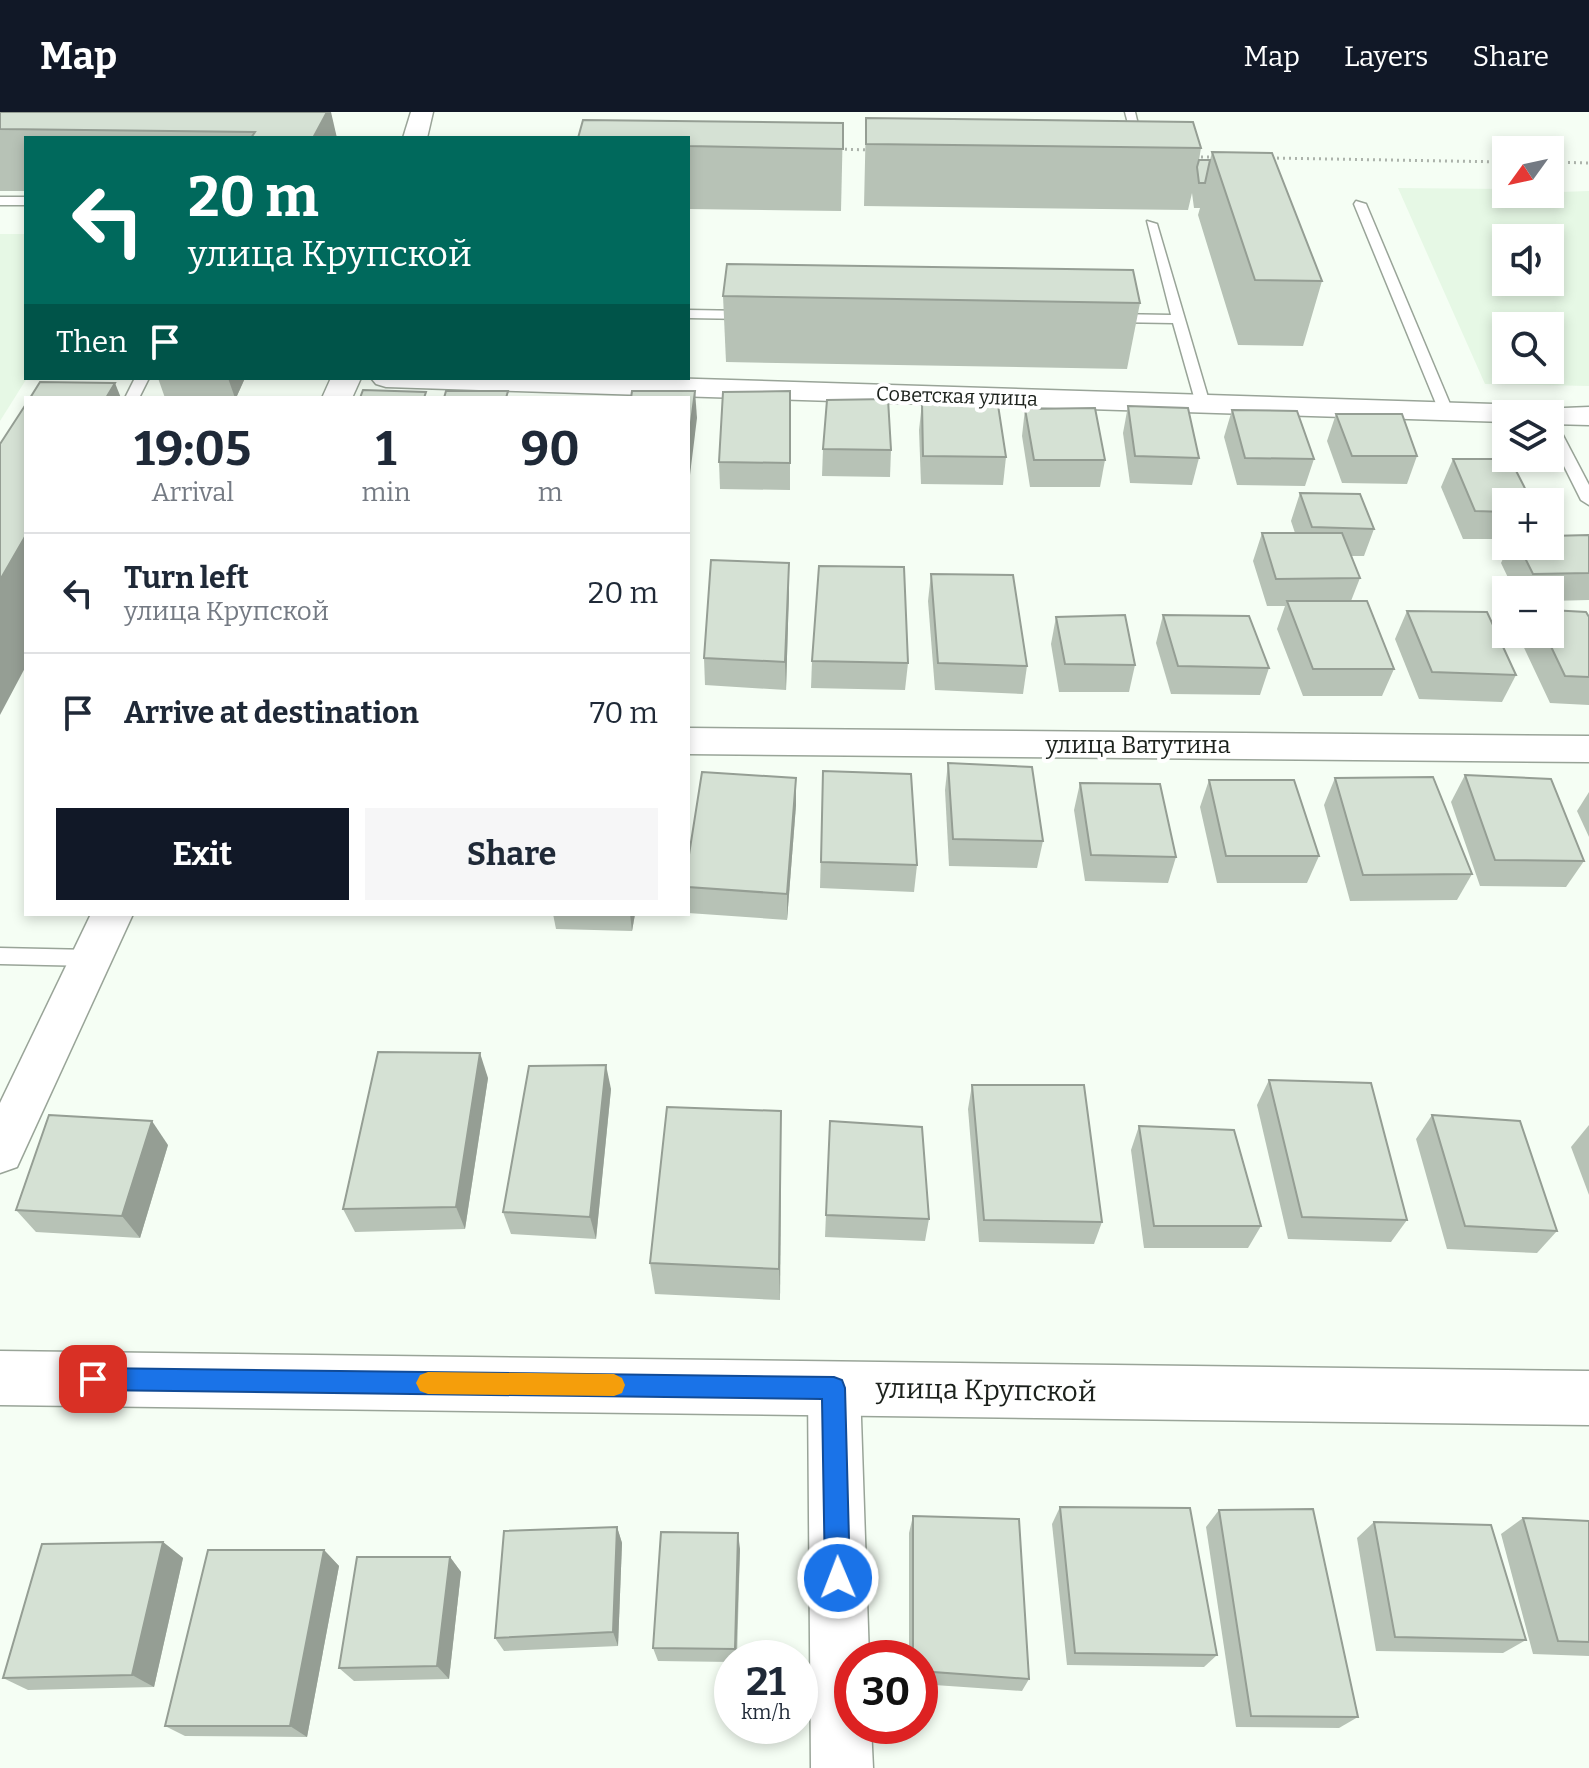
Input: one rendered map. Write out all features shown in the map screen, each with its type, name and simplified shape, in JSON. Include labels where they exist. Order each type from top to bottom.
[{"type":"main road","name":"улица Крупской","points":[[0,1378],[1589,1398]]},
{"type":"street","points":[[416,136],[422,112]]},
{"type":"street","name":"Советская улица","points":[[506,380],[1492,413]]},
{"type":"street","points":[[1564,415],[1589,416]]},
{"type":"street","name":"улица Ватутина","points":[[690,741],[1589,749]]},
{"type":"street","points":[[0,1152],[111,916]]},
{"type":"street","points":[[834,1388],[842,1768]]},
{"type":"lane","points":[[1130,112],[1143,156]]},
{"type":"lane","points":[[0,201],[24,201]]},
{"type":"lane","points":[[1360,204],[1446,411]]},
{"type":"lane","points":[[1151,224],[1203,404]]},
{"type":"lane","points":[[690,314],[767,315]]},
{"type":"lane","points":[[1099,318],[1179,319]]},
{"type":"lane","points":[[1564,451],[1589,500]]},
{"type":"lane","points":[[0,956],[91,958]]},
{"type":"path","points":[[834,149],[880,150]]},
{"type":"path","points":[[1143,156],[1219,157]]},
{"type":"path","points":[[1264,158],[1492,162]]},
{"type":"path","points":[[1564,162],[1589,163]]},
{"type":"shaded area","points":[[1398,188],[1492,189],[1492,208],[1564,208],[1564,192],[1589,191],[1589,386],[1485,384]]},
{"type":"shaded area","points":[[0,234],[24,234],[26,380],[0,421]]},
{"type":"building","points":[[0,112],[327,112],[314,136],[252,136],[255,132],[0,129]]},
{"type":"building","points":[[866,118],[1193,122],[1201,148],[866,144]]},
{"type":"building","points":[[583,120],[843,123],[843,149],[690,146],[690,136],[579,136]]},
{"type":"building","points":[[1212,152],[1272,153],[1322,281],[1255,280]]},
{"type":"building","points":[[1199,160],[1210,160],[1205,183],[1199,183]]},
{"type":"building","points":[[727,264],[1133,270],[1140,303],[723,296]]},
{"type":"building","points":[[40,382],[115,383],[107,396],[31,396]]},
{"type":"building","points":[[363,390],[426,392],[425,396],[361,396]]},
{"type":"building","points":[[446,391],[508,391],[507,396],[445,396]]},
{"type":"building","points":[[632,391],[695,391],[690,430],[690,396],[631,396]]},
{"type":"building","points":[[790,391],[790,463],[719,462],[723,392]]},
{"type":"building","points":[[888,399],[891,450],[823,449],[827,400]]},
{"type":"building","points":[[922,403],[998,405],[1006,457],[923,456]]},
{"type":"building","points":[[1128,406],[1188,408],[1199,458],[1135,456]]},
{"type":"building","points":[[24,407],[24,538],[0,580],[0,444]]},
{"type":"building","points":[[1095,408],[1105,460],[1034,460],[1025,409]]},
{"type":"building","points":[[1232,410],[1297,411],[1314,459],[1245,458]]},
{"type":"building","points":[[1336,414],[1402,414],[1417,456],[1352,456]]},
{"type":"building","points":[[1453,459],[1492,459],[1492,472],[1517,472],[1525,488],[1492,488],[1492,512],[1475,511]]},
{"type":"building","points":[[1300,493],[1360,494],[1374,529],[1312,527]]},
{"type":"building","points":[[1262,533],[1342,533],[1360,578],[1276,579]]},
{"type":"building","points":[[1589,535],[1589,573],[1533,574],[1526,560],[1564,560],[1564,536]]},
{"type":"building","points":[[711,560],[789,563],[785,662],[704,658]]},
{"type":"building","points":[[819,566],[904,567],[908,663],[812,661]]},
{"type":"building","points":[[931,574],[1013,575],[1027,666],[938,663]]},
{"type":"building","points":[[1287,601],[1367,601],[1394,669],[1313,669]]},
{"type":"building","points":[[1407,611],[1487,612],[1492,623],[1492,648],[1504,648],[1516,675],[1432,672]]},
{"type":"building","points":[[1564,611],[1586,612],[1589,617],[1589,677],[1565,676],[1552,648],[1564,648]]},
{"type":"building","points":[[1125,615],[1135,665],[1065,664],[1056,617]]},
{"type":"building","points":[[1163,615],[1249,616],[1269,668],[1178,666]]},
{"type":"building","points":[[948,763],[1032,767],[1043,841],[953,839]]},
{"type":"building","points":[[823,771],[911,774],[917,865],[821,862]]},
{"type":"building","points":[[702,772],[796,778],[787,894],[690,887],[690,848]]},
{"type":"building","points":[[1465,775],[1551,779],[1584,861],[1495,860]]},
{"type":"building","points":[[1433,777],[1472,874],[1363,875],[1335,778]]},
{"type":"building","points":[[1209,780],[1294,780],[1319,856],[1226,856]]},
{"type":"building","points":[[1080,783],[1160,784],[1176,857],[1091,855]]},
{"type":"building","points":[[378,1052],[480,1053],[456,1207],[343,1209]]},
{"type":"building","points":[[606,1065],[590,1217],[503,1212],[529,1066]]},
{"type":"building","points":[[1269,1080],[1371,1083],[1407,1220],[1302,1217]]},
{"type":"building","points":[[972,1085],[1084,1085],[1102,1222],[984,1220]]},
{"type":"building","points":[[667,1107],[781,1111],[779,1269],[650,1263]]},
{"type":"building","points":[[49,1115],[152,1121],[122,1216],[16,1210]]},
{"type":"building","points":[[1432,1115],[1520,1121],[1557,1231],[1465,1226]]},
{"type":"building","points":[[830,1121],[922,1127],[929,1219],[826,1215]]},
{"type":"building","points":[[1139,1126],[1234,1130],[1261,1226],[1154,1226]]},
{"type":"building","points":[[1060,1507],[1190,1508],[1217,1655],[1075,1653]]},
{"type":"building","points":[[1313,1509],[1358,1717],[1251,1716],[1219,1510]]},
{"type":"building","points":[[913,1516],[1019,1519],[1029,1679],[938,1672],[938,1640],[913,1640]]},
{"type":"building","points":[[1523,1518],[1589,1521],[1589,1642],[1558,1641]]},
{"type":"building","points":[[1374,1522],[1491,1525],[1526,1640],[1395,1637]]},
{"type":"building","points":[[617,1527],[613,1632],[495,1638],[504,1531]]},
{"type":"building","points":[[661,1532],[738,1533],[735,1640],[714,1640],[714,1649],[653,1648]]},
{"type":"building","points":[[163,1542],[132,1675],[3,1678],[42,1544]]},
{"type":"building","points":[[208,1550],[324,1550],[290,1726],[165,1726]]},
{"type":"building","points":[[357,1557],[450,1557],[437,1666],[339,1668]]},
{"type":"slow traffic","points":[[428,1383],[614,1385]]},
{"type":"route","points":[[93,1379],[834,1388],[838,1578]]}]
